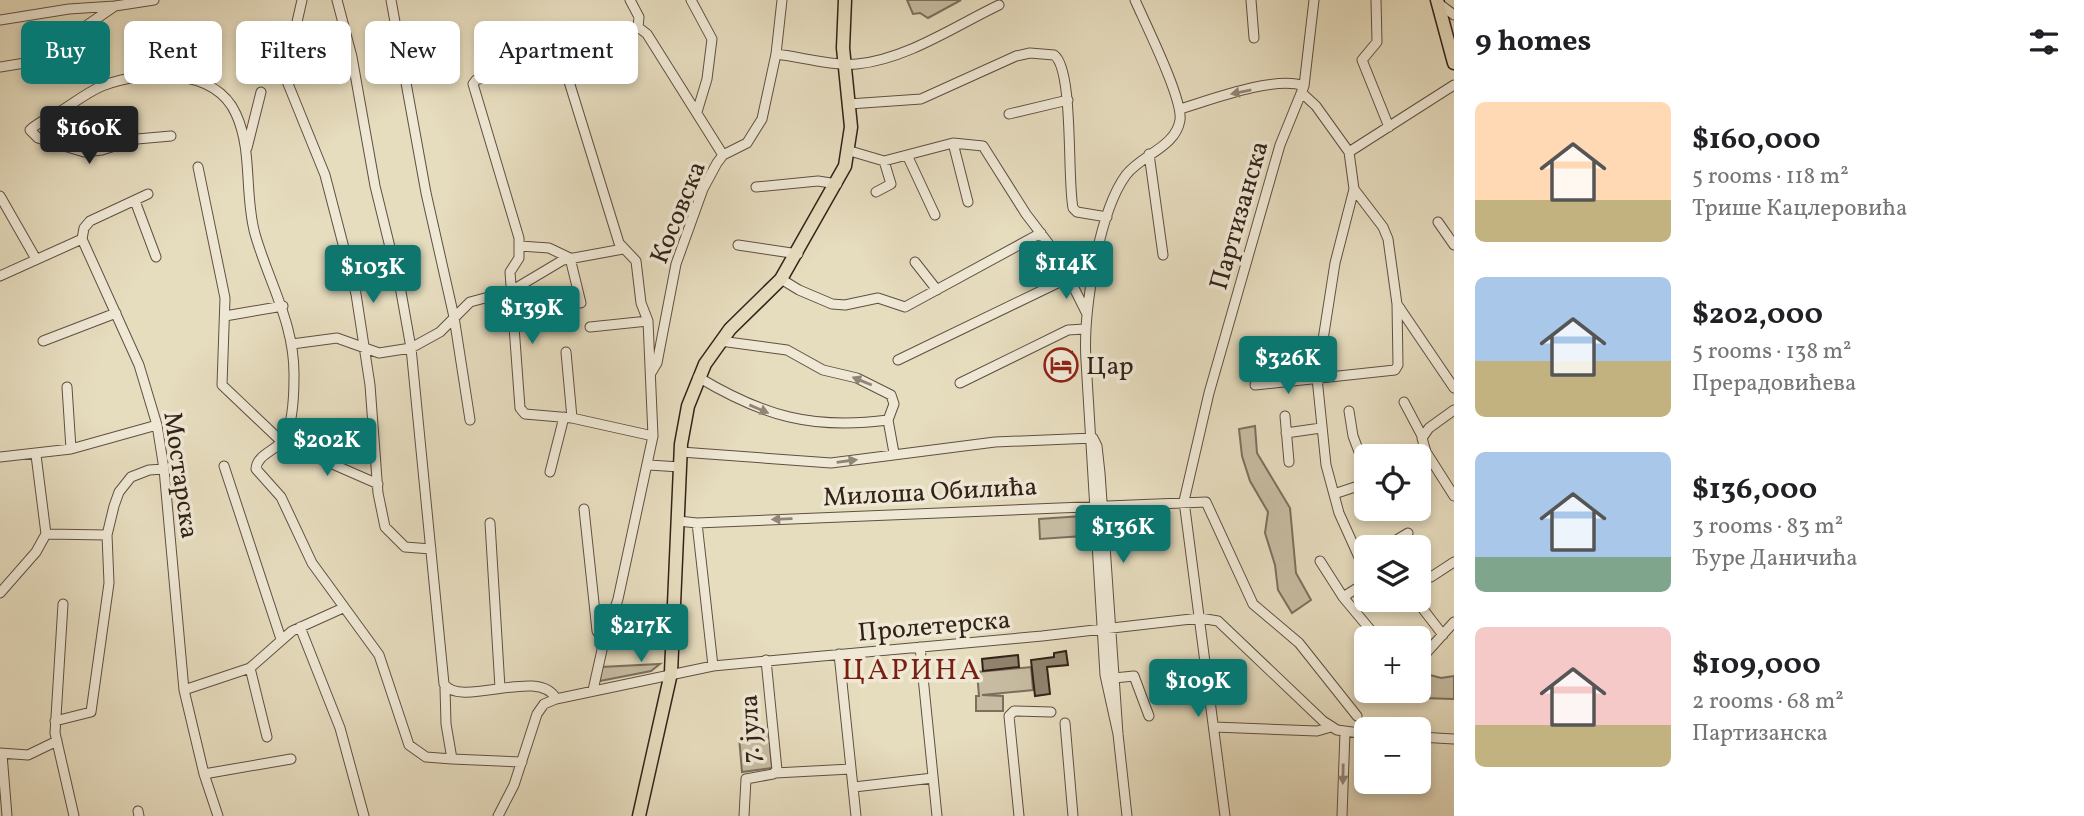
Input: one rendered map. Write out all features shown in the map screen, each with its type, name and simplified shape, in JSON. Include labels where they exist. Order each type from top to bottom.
[{"type":"main road","points":[[639,816],[671,673],[680,467],[686,415],[698,377],[720,341],[781,279],[837,184],[850,151],[849,104],[844,64],[845,0]]},
{"type":"main road","points":[[1438,2],[1454,63]]},
{"type":"street","points":[[0,20],[154,0]]},
{"type":"street","points":[[297,21],[302,0]]},
{"type":"street","points":[[337,0],[352,57],[375,186],[411,348],[445,688],[446,724],[452,759]]},
{"type":"street","points":[[391,0],[426,193],[454,317],[470,420]]},
{"type":"street","points":[[630,0],[639,17],[638,27],[647,34],[723,155]]},
{"type":"street","points":[[691,0],[712,38],[707,79],[696,112]]},
{"type":"street","name":"Косовска","points":[[651,374],[657,363],[668,297],[686,231],[707,179],[723,155],[743,146],[758,128],[766,107],[782,0]]},
{"type":"street","points":[[1127,816],[1107,629],[1097,446],[1093,438],[1085,329],[1107,217],[1125,176],[1175,134],[1180,121],[1180,109],[1137,0]]},
{"type":"street","points":[[1251,0],[1254,38]]},
{"type":"street","name":"Партизанска","points":[[1224,816],[1184,501],[1209,393],[1280,145],[1303,90],[1314,0]]},
{"type":"street","points":[[1376,0],[1377,42],[1362,60],[1389,127]]},
{"type":"street","points":[[1438,2],[1454,15]]},
{"type":"street","points":[[776,54],[844,64],[866,62],[893,55],[999,5]]},
{"type":"street","points":[[0,67],[31,62],[115,6]]},
{"type":"street","points":[[849,104],[921,99],[989,66],[1030,53],[1057,57],[1066,81],[1067,138],[1073,208],[1077,212],[1107,217]]},
{"type":"street","points":[[171,136],[137,139],[103,150],[84,152],[38,138],[30,130],[105,85],[144,77],[181,77],[205,84],[221,93],[231,104],[246,151]]},
{"type":"street","points":[[288,84],[325,175],[356,294],[383,517],[390,535],[405,547],[431,549]]},
{"type":"street","points":[[474,84],[520,246],[519,258],[510,270],[520,408],[525,414],[568,418],[653,436]]},
{"type":"street","name":"Косовска","points":[[569,84],[622,249],[636,261],[640,295],[648,321],[651,374],[653,436],[649,465],[618,599],[604,641],[593,690]]},
{"type":"street","points":[[1180,109],[1231,94],[1278,85],[1303,90],[1349,152],[1354,189],[1335,263],[1317,377],[1321,428],[1334,494],[1354,539]]},
{"type":"street","points":[[1349,152],[1454,85]]},
{"type":"street","points":[[261,92],[246,151],[247,191],[255,233],[283,306],[292,344],[293,392],[288,429],[282,442],[257,461],[256,469],[281,497],[308,556],[379,655],[409,745],[426,758],[522,762]]},
{"type":"street","points":[[1009,114],[1068,100]]},
{"type":"street","points":[[850,151],[884,160],[953,143],[975,143],[987,150],[1019,204],[1070,277],[1087,313]]},
{"type":"street","points":[[953,143],[968,202]]},
{"type":"street","points":[[1149,154],[1163,255]]},
{"type":"street","points":[[907,155],[935,215]]},
{"type":"street","points":[[876,192],[891,184],[884,160]]},
{"type":"street","points":[[198,167],[223,286],[225,316],[222,385],[282,442],[378,484]]},
{"type":"street","points":[[756,187],[818,181],[837,184]]},
{"type":"street","points":[[1255,384],[1395,370],[1398,365],[1397,304],[1386,232],[1354,189]]},
{"type":"street","points":[[0,276],[82,239],[84,228],[90,221],[148,194]]},
{"type":"street","points":[[0,196],[36,259]]},
{"type":"street","points":[[135,201],[156,257]]},
{"type":"street","points":[[1438,222],[1454,244]]},
{"type":"street","points":[[781,279],[806,294],[839,305],[878,298],[905,307],[1041,233]]},
{"type":"street","name":"Мостарска","points":[[82,239],[139,365],[157,425],[164,469],[184,690],[204,774],[218,816]]},
{"type":"street","points":[[738,245],[797,254]]},
{"type":"street","points":[[520,246],[549,248],[570,258]]},
{"type":"street","points":[[292,344],[337,338],[385,354],[411,348],[430,340],[470,302],[511,291],[570,258],[622,249]]},
{"type":"street","points":[[570,258],[581,303]]},
{"type":"street","points":[[915,262],[937,290]]},
{"type":"street","points":[[1070,277],[1081,282],[1093,282]]},
{"type":"street","points":[[898,360],[1070,277]]},
{"type":"street","points":[[1397,304],[1454,388]]},
{"type":"street","points":[[225,316],[283,306]]},
{"type":"street","points":[[43,341],[116,313]]},
{"type":"street","points":[[590,327],[648,321]]},
{"type":"street","points":[[960,383],[1068,330],[1085,329]]},
{"type":"street","points":[[720,341],[787,350],[836,375],[857,378],[891,396],[894,404],[888,420],[894,453]]},
{"type":"street","points":[[550,472],[568,418],[566,352]]},
{"type":"street","points":[[1282,358],[1284,381]]},
{"type":"street","points":[[698,377],[751,406],[776,416],[857,422],[888,420]]},
{"type":"street","points":[[67,387],[71,449]]},
{"type":"street","points":[[1404,402],[1422,436],[1423,444]]},
{"type":"street","points":[[1422,436],[1454,410]]},
{"type":"street","points":[[1349,411],[1356,444]]},
{"type":"street","points":[[1285,416],[1290,462]]},
{"type":"street","points":[[0,457],[71,449],[157,425]]},
{"type":"street","points":[[1286,433],[1321,428]]},
{"type":"street","points":[[681,452],[831,463],[894,453],[995,443],[1093,438]]},
{"type":"street","points":[[0,593],[36,552],[46,534],[36,455]]},
{"type":"street","points":[[1431,458],[1454,494]]},
{"type":"street","points":[[649,465],[680,467]]},
{"type":"street","points":[[224,466],[281,639]]},
{"type":"street","points":[[55,721],[91,712],[108,583],[107,535],[114,506],[124,484],[138,473],[164,469]]},
{"type":"street","points":[[1334,494],[1354,487]]},
{"type":"street","points":[[1184,501],[1206,502],[1253,604],[1299,643],[1357,716]]},
{"type":"street","name":"Милоша Обилића","points":[[678,521],[697,523],[1184,501]]},
{"type":"street","points":[[584,509],[597,631],[604,641]]},
{"type":"street","points":[[490,523],[500,688]]},
{"type":"street","points":[[697,523],[713,666]]},
{"type":"street","points":[[46,534],[107,535]]},
{"type":"street","points":[[1320,561],[1343,597],[1367,626]]},
{"type":"street","points":[[1431,577],[1454,562]]},
{"type":"street","points":[[1343,597],[1354,590]]},
{"type":"street","points":[[63,604],[55,721],[74,816]]},
{"type":"street","points":[[184,690],[250,668],[281,639],[300,626],[344,608]]},
{"type":"street","points":[[1425,612],[1443,635]]},
{"type":"street","points":[[1200,618],[1218,621],[1331,727],[1354,733]]},
{"type":"street","name":"Пролетерска","points":[[544,704],[593,690],[713,666],[1200,618]]},
{"type":"street","points":[[1431,648],[1454,622]]},
{"type":"street","points":[[300,626],[340,728],[364,816]]},
{"type":"street","points":[[1107,629],[1106,684],[1118,734]]},
{"type":"street","points":[[920,647],[937,816]]},
{"type":"street","points":[[839,654],[856,816]]},
{"type":"street","name":"7. јула","points":[[744,816],[746,779],[775,773],[766,660]]},
{"type":"street","points":[[250,668],[267,737]]},
{"type":"street","points":[[1114,678],[1134,676],[1149,716]]},
{"type":"street","points":[[445,688],[455,692],[533,686],[550,691],[556,699]]},
{"type":"street","points":[[498,816],[522,762],[537,714],[544,704],[533,686]]},
{"type":"street","points":[[1019,816],[1009,716],[1014,712],[1051,712]]},
{"type":"street","points":[[1065,723],[1073,816]]},
{"type":"street","points":[[1214,727],[1317,732],[1331,727]]},
{"type":"street","points":[[1342,816],[1345,732]]},
{"type":"street","points":[[1431,738],[1454,739]]},
{"type":"street","points":[[7,816],[1,754],[28,755],[57,741]]},
{"type":"street","points":[[204,774],[291,760]]},
{"type":"street","points":[[775,773],[851,769]]},
{"type":"street","points":[[853,787],[933,778]]},
{"type":"shaded area","points":[[907,0],[961,0],[928,18],[920,13],[913,14]]},
{"type":"shaded area","points":[[1255,426],[1257,453],[1290,508],[1296,573],[1311,600],[1292,613],[1278,590],[1275,565],[1265,533],[1268,512],[1250,481],[1242,456],[1239,429]]},
{"type":"shaded area","points":[[1082,516],[1083,536],[1040,539],[1039,519]]},
{"type":"shaded area","points":[[660,664],[651,671],[600,681],[601,667]]},
{"type":"shaded area","points":[[1031,667],[1033,690],[982,695],[1003,696],[1003,711],[976,711],[976,696],[979,696],[977,672]]},
{"type":"shaded area","points":[[1431,675],[1441,678],[1454,676],[1454,699],[1431,698]]},
{"type":"shaded area","points":[[769,733],[772,768],[742,772],[739,737]]},
{"type":"building","name":"Цар","points":[[1072,352],[1074,374],[1070,370],[1049,376],[1047,363]]},
{"type":"building","points":[[1066,651],[1068,665],[1047,667],[1050,694],[1035,696],[1031,660],[1054,657],[1054,653]]},
{"type":"building","points":[[1018,655],[1019,667],[983,671],[982,659]]},
{"type":"place","name":"Цар","points":[[1061,365]]},
{"type":"district","name":"ЦАРИНА","points":[[912,669]]}]
